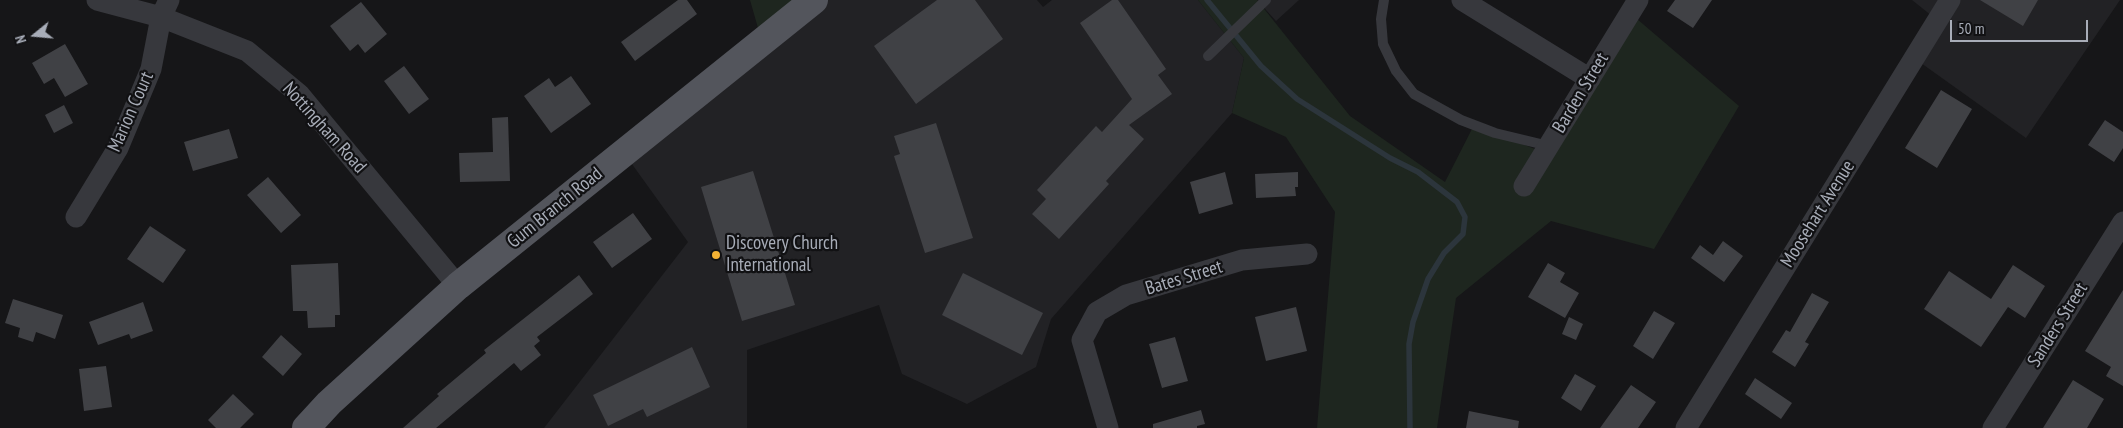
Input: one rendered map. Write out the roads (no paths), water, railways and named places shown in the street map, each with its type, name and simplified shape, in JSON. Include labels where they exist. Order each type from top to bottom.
[{"type":"main road","name":"Gum Branch Road","points":[[306,428],[329,403],[458,286],[814,0]]},
{"type":"street","name":"Nottingham Road","points":[[97,0],[165,9],[247,52],[299,94],[458,286]]},
{"type":"street","points":[[1462,0],[1590,79]]},
{"type":"street","name":"Barden Street","points":[[1524,186],[1638,0]]},
{"type":"street","name":"Moosehart Avenue","points":[[1686,428],[1950,0]]},
{"type":"street","name":"Marion Court","points":[[76,217],[118,148],[151,69],[165,9]]},
{"type":"street","name":"Sanders Street","points":[[1993,428],[2123,222]]},
{"type":"street","name":"Bates Street","points":[[1108,428],[1082,340],[1097,312],[1126,295],[1242,260],[1307,254]]},
{"type":"lane","points":[[1208,56],[1266,0]]},
{"type":"lane","points":[[1384,0],[1381,19],[1383,44],[1396,71],[1414,94],[1468,122],[1495,133],[1549,146]]},
{"type":"waterway","points":[[1207,0],[1261,66],[1297,99],[1390,158],[1418,172],[1457,202],[1465,217],[1463,234],[1444,253],[1428,279],[1413,322],[1409,344],[1410,428]]},
{"type":"place","name":"Discovery Church International","points":[[716,255]]}]
